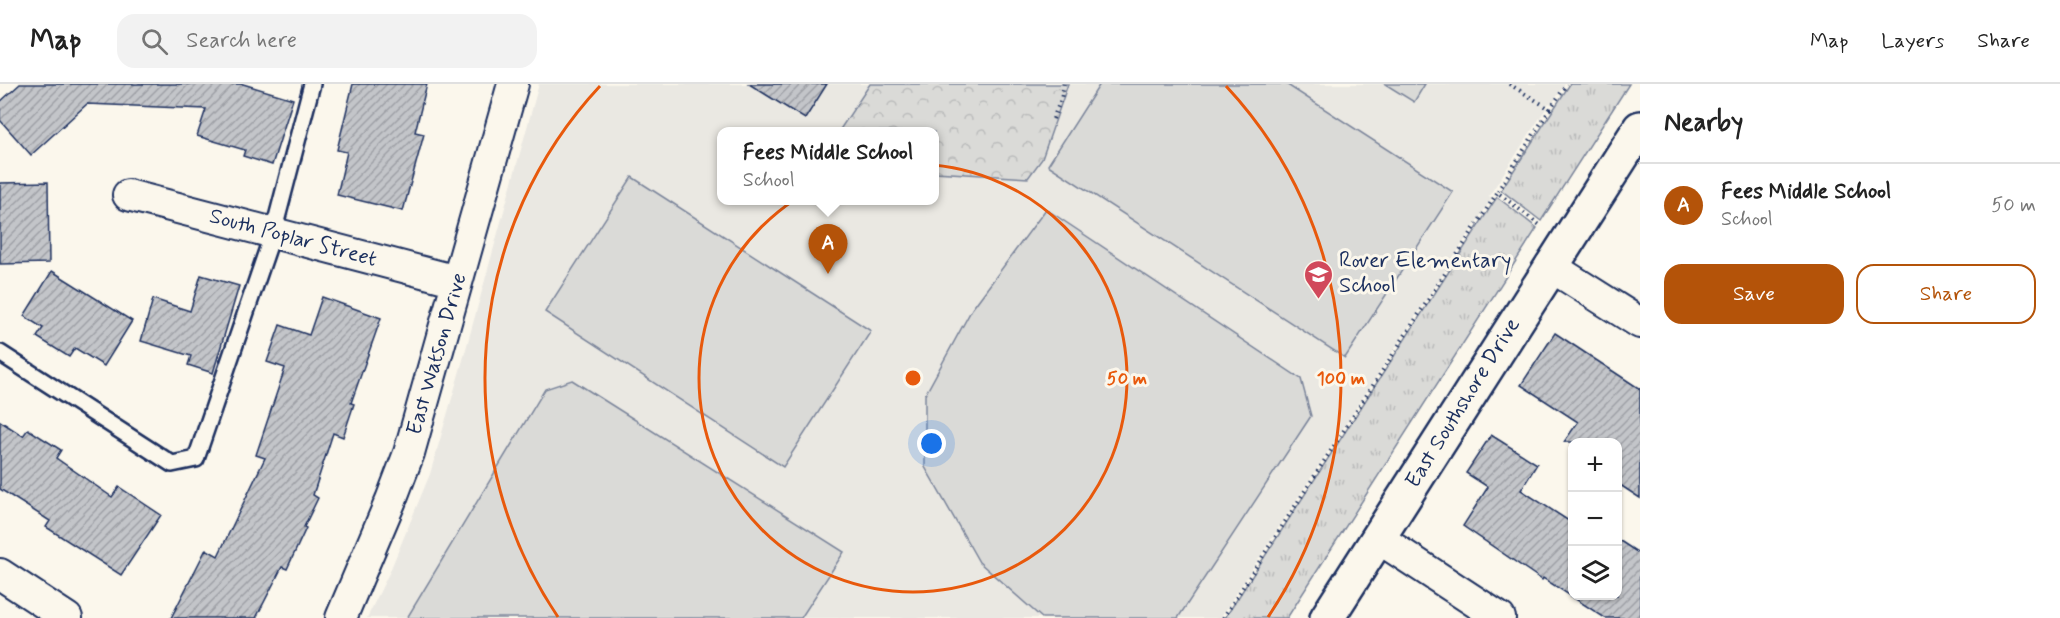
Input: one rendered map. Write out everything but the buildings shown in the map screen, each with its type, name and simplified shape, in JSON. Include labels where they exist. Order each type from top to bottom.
[{"type":"street","name":"East Watson Drive","points":[[341,618],[392,500],[409,453],[513,84]]},
{"type":"street","name":"East Southshore Drive","points":[[1327,618],[1640,128]]},
{"type":"street","name":"South Poplar Street","points":[[128,195],[457,281]]},
{"type":"street","points":[[1550,266],[1640,323]]},
{"type":"street","points":[[1378,538],[1500,618]]},
{"type":"street","points":[[0,574],[67,618]]},
{"type":"lane","points":[[0,353],[171,464],[196,459],[273,233],[312,84]]},
{"type":"path","points":[[1053,119],[1064,84]]},
{"type":"path","points":[[1509,84],[1550,110]]},
{"type":"path","points":[[1223,618],[1567,84]]},
{"type":"path","points":[[1497,193],[1542,227]]},
{"type":"shaded area","points":[[539,84],[1565,84],[1552,104],[1549,103],[1489,196],[1492,198],[1220,618],[367,618],[390,571],[430,474]]},
{"type":"green space","points":[[870,84],[1068,84],[1042,159],[1028,178],[939,172],[939,127],[842,127]]},
{"type":"green space","points":[[1100,84],[1286,84],[1453,192],[1345,358],[1048,165]]},
{"type":"green space","points":[[1385,84],[1425,84],[1414,102]]},
{"type":"green space","points":[[1570,84],[1629,84],[1541,221],[1501,190]]},
{"type":"green space","points":[[632,177],[871,331],[783,467],[545,312]]},
{"type":"green space","points":[[1497,197],[1537,228],[1287,618],[1225,618]]},
{"type":"green space","points":[[1046,209],[1301,379],[1311,416],[1178,618],[1042,618],[979,562],[925,467],[925,395],[972,309]]},
{"type":"green space","points":[[572,380],[844,552],[801,618],[407,618],[545,389]]},
{"type":"place","name":"Fees Middle School","points":[[828,274]]},
{"type":"place","name":"Rover Elementary School","points":[[1318,300]]}]
